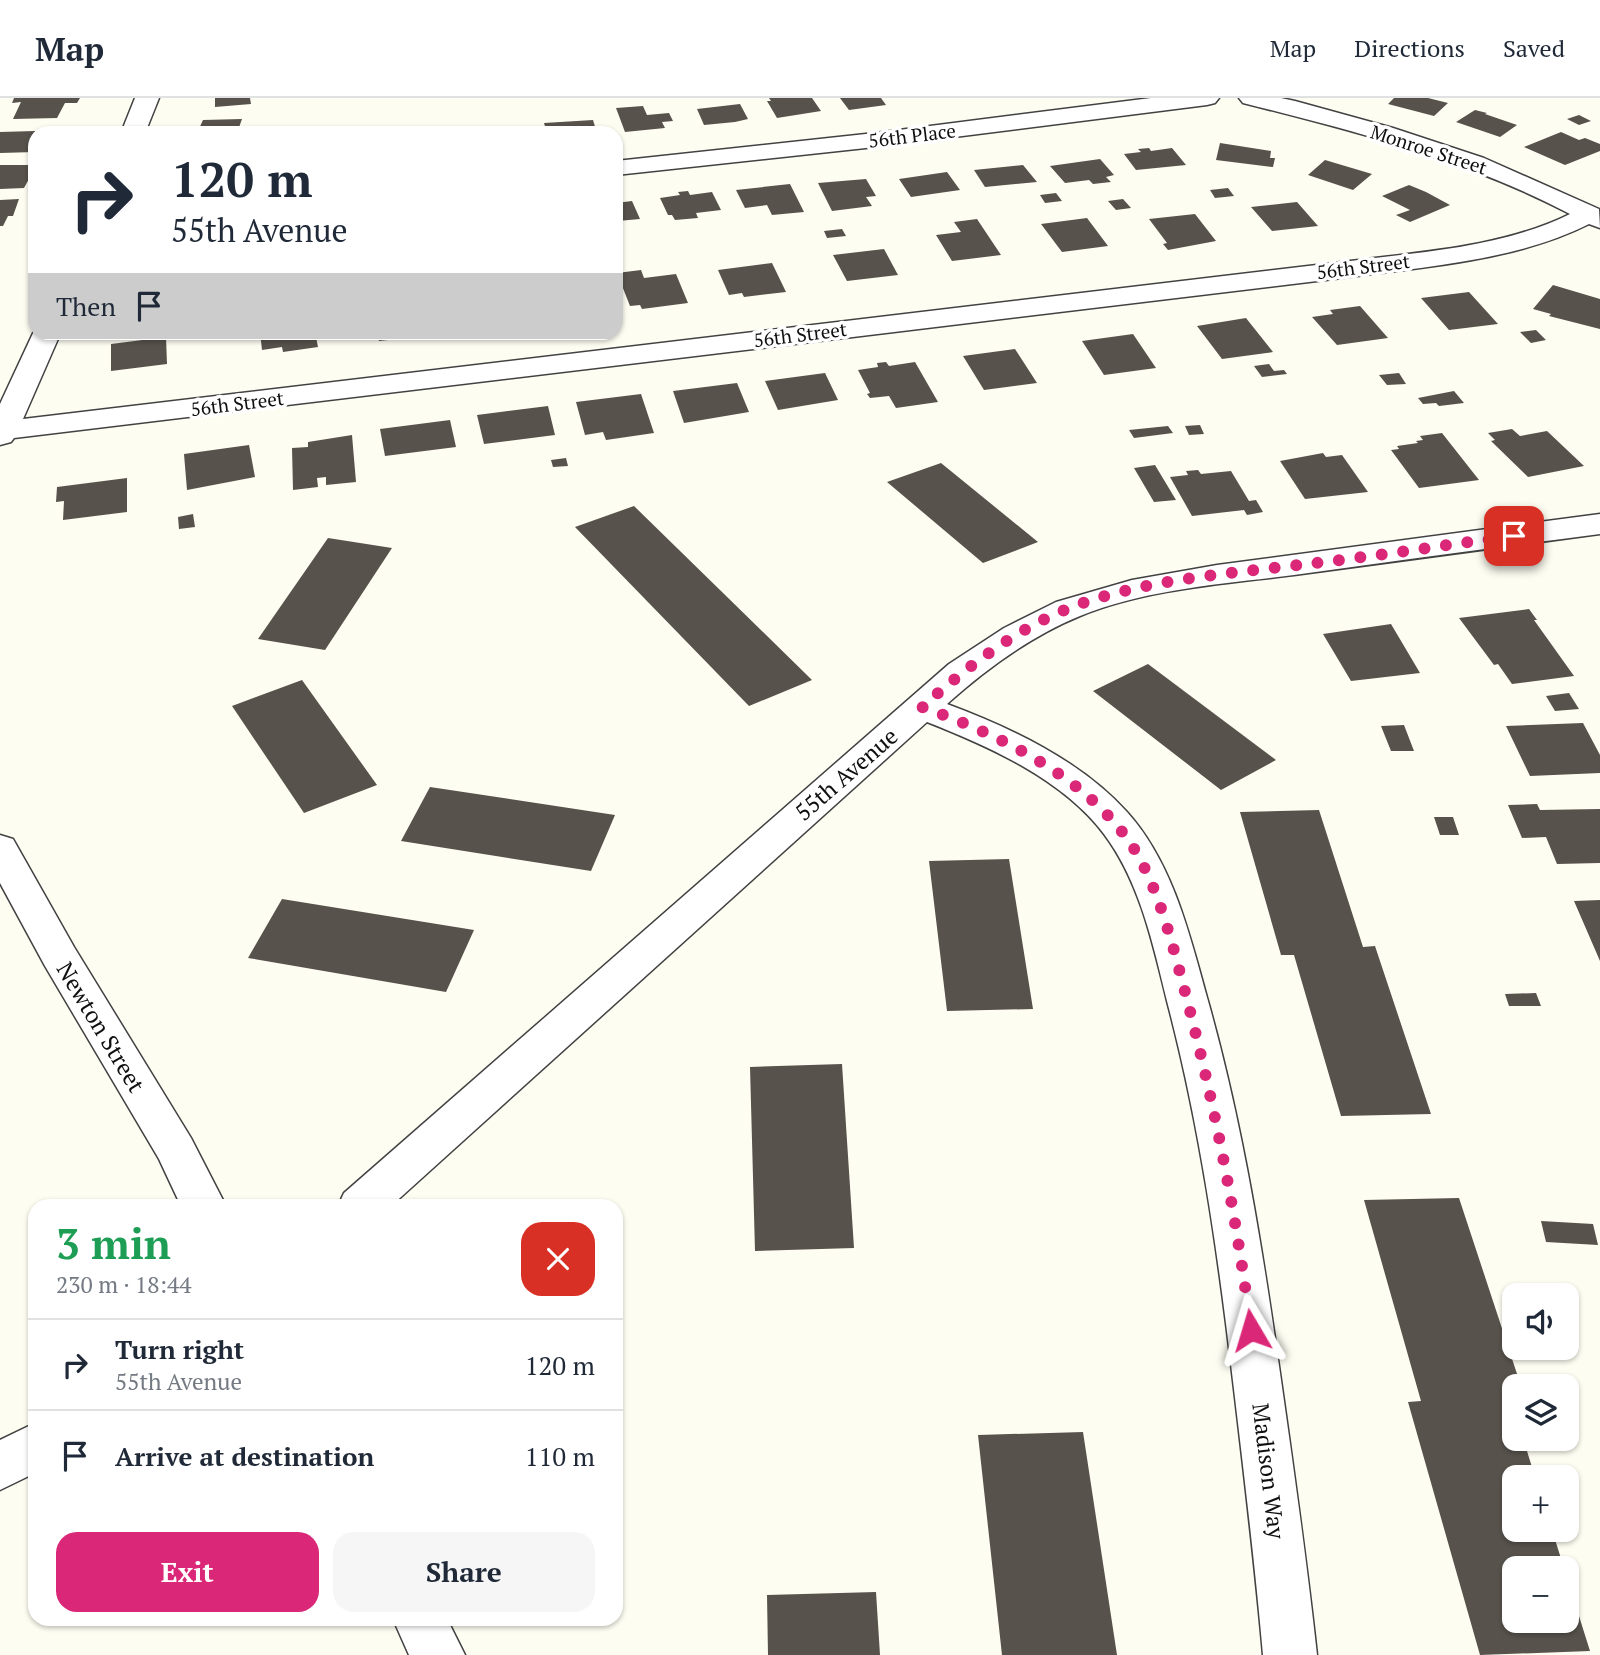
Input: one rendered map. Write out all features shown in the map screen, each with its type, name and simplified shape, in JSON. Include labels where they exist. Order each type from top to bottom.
[{"type":"street","points":[[136,126],[147,98]]},
{"type":"street","name":"56th Place","points":[[623,168],[1207,98]]},
{"type":"street","name":"Monroe Street","points":[[1251,98],[1299,109],[1439,151],[1511,176],[1595,217]]},
{"type":"street","name":"56th Street","points":[[2,433],[1342,270],[1451,255],[1528,239],[1595,217]]},
{"type":"street","points":[[2,433],[43,340]]},
{"type":"street","name":"55th Avenue","points":[[368,1199],[961,672],[1016,635],[1068,609],[1132,590],[1217,575],[1596,532]]},
{"type":"street","name":"Madison Way","points":[[922,707],[972,725],[1067,781],[1102,809],[1132,845],[1152,888],[1173,946],[1202,1057],[1237,1220],[1280,1550],[1290,1655]]},
{"type":"street","name":"Newton Street","points":[[0,848],[59,956],[176,1150],[200,1199]]},
{"type":"street","points":[[0,1467],[28,1450]]},
{"type":"street","points":[[423,1626],[438,1655]]},
{"type":"building","points":[[14,98],[80,98],[77,103],[65,103],[57,118],[13,119],[21,102],[12,103]]},
{"type":"building","points":[[215,98],[250,98],[251,104],[215,107]]},
{"type":"building","points":[[769,98],[812,98],[821,111],[777,118],[767,101],[771,101]]},
{"type":"building","points":[[840,98],[881,98],[886,105],[849,110]]},
{"type":"building","points":[[1394,98],[1428,98],[1448,103],[1434,116],[1388,104]]},
{"type":"building","points":[[740,104],[748,119],[735,122],[704,125],[697,109]]},
{"type":"building","points":[[643,106],[647,115],[669,113],[673,121],[662,122],[665,128],[625,132],[616,108]]},
{"type":"building","points":[[1475,110],[1517,125],[1500,137],[1456,122]]},
{"type":"building","points":[[1579,115],[1591,121],[1579,125],[1567,119]]},
{"type":"building","points":[[242,119],[240,126],[200,126],[203,120]]},
{"type":"building","points":[[593,120],[595,126],[545,126],[544,123]]},
{"type":"building","points":[[28,131],[28,152],[0,153],[0,132]]},
{"type":"building","points":[[1561,132],[1579,140],[1585,138],[1600,144],[1600,151],[1565,165],[1524,147]]},
{"type":"building","points":[[1220,143],[1271,151],[1270,158],[1275,158],[1273,167],[1216,160]]},
{"type":"building","points":[[1149,148],[1151,151],[1172,148],[1186,165],[1136,170],[1124,154]]},
{"type":"building","points":[[1100,159],[1114,175],[1106,177],[1111,182],[1093,184],[1089,180],[1065,183],[1050,166]]},
{"type":"building","points":[[1325,160],[1372,174],[1353,190],[1308,175]]},
{"type":"building","points":[[0,165],[28,165],[28,181],[24,188],[0,189]]},
{"type":"building","points":[[1023,165],[1037,182],[985,187],[974,170]]},
{"type":"building","points":[[947,172],[960,190],[911,197],[899,179]]},
{"type":"building","points":[[866,179],[876,196],[866,197],[872,206],[832,211],[818,183]]},
{"type":"building","points":[[790,184],[804,212],[772,215],[767,205],[745,208],[736,190]]},
{"type":"building","points":[[1409,185],[1450,205],[1410,222],[1396,215],[1410,210],[1382,196]]},
{"type":"building","points":[[1228,188],[1234,196],[1215,198],[1210,190]]},
{"type":"building","points":[[688,191],[690,195],[712,192],[721,210],[696,213],[698,218],[675,220],[672,215],[668,215],[660,198]]},
{"type":"building","points":[[1056,193],[1062,201],[1045,203],[1040,195]]},
{"type":"building","points":[[19,199],[13,216],[8,216],[3,226],[0,226],[0,200]]},
{"type":"building","points":[[1123,199],[1131,208],[1116,210],[1108,201]]},
{"type":"building","points":[[632,201],[640,219],[623,221],[623,202]]},
{"type":"building","points":[[1297,202],[1318,226],[1272,231],[1251,207]]},
{"type":"building","points":[[1195,214],[1216,241],[1168,250],[1163,244],[1167,243],[1149,219]]},
{"type":"building","points":[[1087,218],[1108,246],[1062,252],[1041,224]]},
{"type":"building","points":[[977,219],[1001,255],[952,261],[936,235],[961,232],[954,222]]},
{"type":"building","points":[[842,229],[846,236],[827,238],[824,231]]},
{"type":"building","points":[[884,249],[898,275],[847,281],[833,255]]},
{"type":"building","points":[[772,263],[786,292],[744,297],[742,293],[729,295],[718,270]]},
{"type":"building","points":[[641,270],[644,278],[676,274],[688,303],[642,309],[640,305],[630,306],[623,288],[623,272]]},
{"type":"building","points":[[1553,285],[1600,299],[1600,329],[1549,316],[1551,314],[1533,309]]},
{"type":"building","points":[[1469,292],[1498,324],[1449,330],[1421,298]]},
{"type":"building","points":[[1360,306],[1388,338],[1337,345],[1312,317],[1333,314],[1330,310]]},
{"type":"building","points":[[1246,318],[1273,352],[1222,359],[1197,326]]},
{"type":"building","points":[[1536,330],[1546,340],[1531,343],[1520,332]]},
{"type":"building","points":[[1133,334],[1156,368],[1104,375],[1082,341]]},
{"type":"building","points":[[166,340],[167,364],[111,371],[111,344]]},
{"type":"building","points":[[261,340],[317,340],[318,347],[283,352],[282,347],[262,350]]},
{"type":"building","points":[[1015,349],[1037,383],[984,390],[963,356]]},
{"type":"building","points":[[886,362],[889,366],[915,362],[938,402],[896,408],[889,396],[870,398],[858,370],[878,367],[877,363]]},
{"type":"building","points":[[1269,364],[1274,371],[1284,370],[1287,374],[1262,377],[1254,366]]},
{"type":"building","points":[[825,373],[838,400],[778,410],[765,381]]},
{"type":"building","points":[[1399,373],[1406,384],[1387,385],[1379,375]]},
{"type":"building","points":[[737,383],[749,412],[684,423],[673,391]]},
{"type":"building","points":[[1454,391],[1464,403],[1439,406],[1436,403],[1423,404],[1418,398]]},
{"type":"building","points":[[641,394],[654,433],[606,440],[603,432],[585,435],[576,402]]},
{"type":"building","points":[[548,406],[555,435],[484,444],[477,415]]},
{"type":"building","points":[[450,420],[456,447],[385,456],[380,429]]},
{"type":"building","points":[[1200,425],[1204,434],[1189,435],[1185,426]]},
{"type":"building","points":[[1168,426],[1173,433],[1134,438],[1129,430]]},
{"type":"building","points":[[1512,429],[1520,436],[1547,431],[1584,466],[1528,477],[1491,441],[1495,440],[1488,433]]},
{"type":"building","points":[[1442,433],[1479,480],[1419,488],[1391,450],[1399,449],[1397,446],[1418,443],[1416,441],[1423,440],[1420,436]]},
{"type":"building","points":[[352,435],[356,482],[326,485],[326,477],[317,478],[318,487],[293,490],[292,448],[308,447],[308,442]]},
{"type":"building","points":[[249,445],[255,477],[187,490],[184,454]]},
{"type":"building","points":[[1323,453],[1326,457],[1342,455],[1368,492],[1305,499],[1280,461]]},
{"type":"building","points":[[566,458],[568,466],[553,467],[551,460]]},
{"type":"building","points":[[941,463],[1038,542],[983,563],[887,482]]},
{"type":"building","points":[[1155,465],[1176,500],[1154,502],[1134,468]]},
{"type":"building","points":[[1198,470],[1201,474],[1231,471],[1249,501],[1256,500],[1263,512],[1247,515],[1244,510],[1192,516],[1170,477],[1188,475],[1186,471]]},
{"type":"building","points":[[127,478],[127,512],[63,520],[64,501],[56,502],[57,487]]},
{"type":"building","points":[[634,506],[812,680],[749,706],[575,527]]},
{"type":"building","points":[[193,514],[195,527],[179,529],[178,517]]},
{"type":"building","points":[[328,538],[392,548],[325,650],[258,639]]},
{"type":"building","points":[[1529,609],[1574,676],[1512,684],[1498,664],[1494,665],[1459,618]]},
{"type":"building","points":[[1391,624],[1420,673],[1351,681],[1323,634]]},
{"type":"building","points":[[1148,664],[1276,760],[1221,790],[1093,691]]},
{"type":"building","points":[[302,680],[377,785],[304,813],[232,706]]},
{"type":"building","points":[[1569,693],[1579,709],[1555,711],[1546,696]]},
{"type":"building","points":[[1583,723],[1600,755],[1600,773],[1530,776],[1506,726]]},
{"type":"building","points":[[1404,725],[1414,751],[1391,751],[1381,726]]},
{"type":"building","points":[[430,787],[615,815],[591,871],[401,841]]},
{"type":"building","points":[[1537,804],[1540,810],[1600,809],[1600,863],[1557,864],[1546,837],[1522,838],[1508,805]]},
{"type":"building","points":[[1319,810],[1363,947],[1375,946],[1431,1114],[1341,1116],[1294,955],[1281,955],[1240,812]]},
{"type":"building","points":[[1434,817],[1453,817],[1459,835],[1440,835]]},
{"type":"building","points":[[1009,859],[1033,1009],[947,1011],[929,861]]},
{"type":"building","points":[[282,899],[474,930],[446,992],[248,958]]},
{"type":"building","points":[[1600,900],[1600,961],[1574,901]]},
{"type":"building","points":[[1536,993],[1541,1006],[1509,1006],[1505,994]]},
{"type":"building","points":[[842,1064],[854,1248],[755,1251],[750,1067]]},
{"type":"building","points":[[1459,1198],[1502,1328],[1502,1360],[1512,1360],[1517,1374],[1502,1374],[1502,1451],[1527,1451],[1531,1465],[1502,1465],[1502,1542],[1556,1542],[1560,1556],[1502,1556],[1502,1633],[1579,1633],[1579,1616],[1590,1651],[1480,1655],[1408,1402],[1421,1401],[1364,1200]]},
{"type":"building","points":[[1541,1221],[1593,1224],[1598,1245],[1546,1242]]},
{"type":"building","points":[[1083,1432],[1117,1655],[1002,1655],[978,1435]]},
{"type":"building","points":[[876,1592],[880,1655],[768,1655],[767,1595]]},
{"type":"route","points":[[1251,1330],[1237,1220],[1202,1057],[1173,946],[1152,888],[1132,845],[1102,809],[1067,781],[972,725],[922,707],[961,672],[1016,635],[1068,609],[1132,590],[1217,575],[1514,536]]}]
